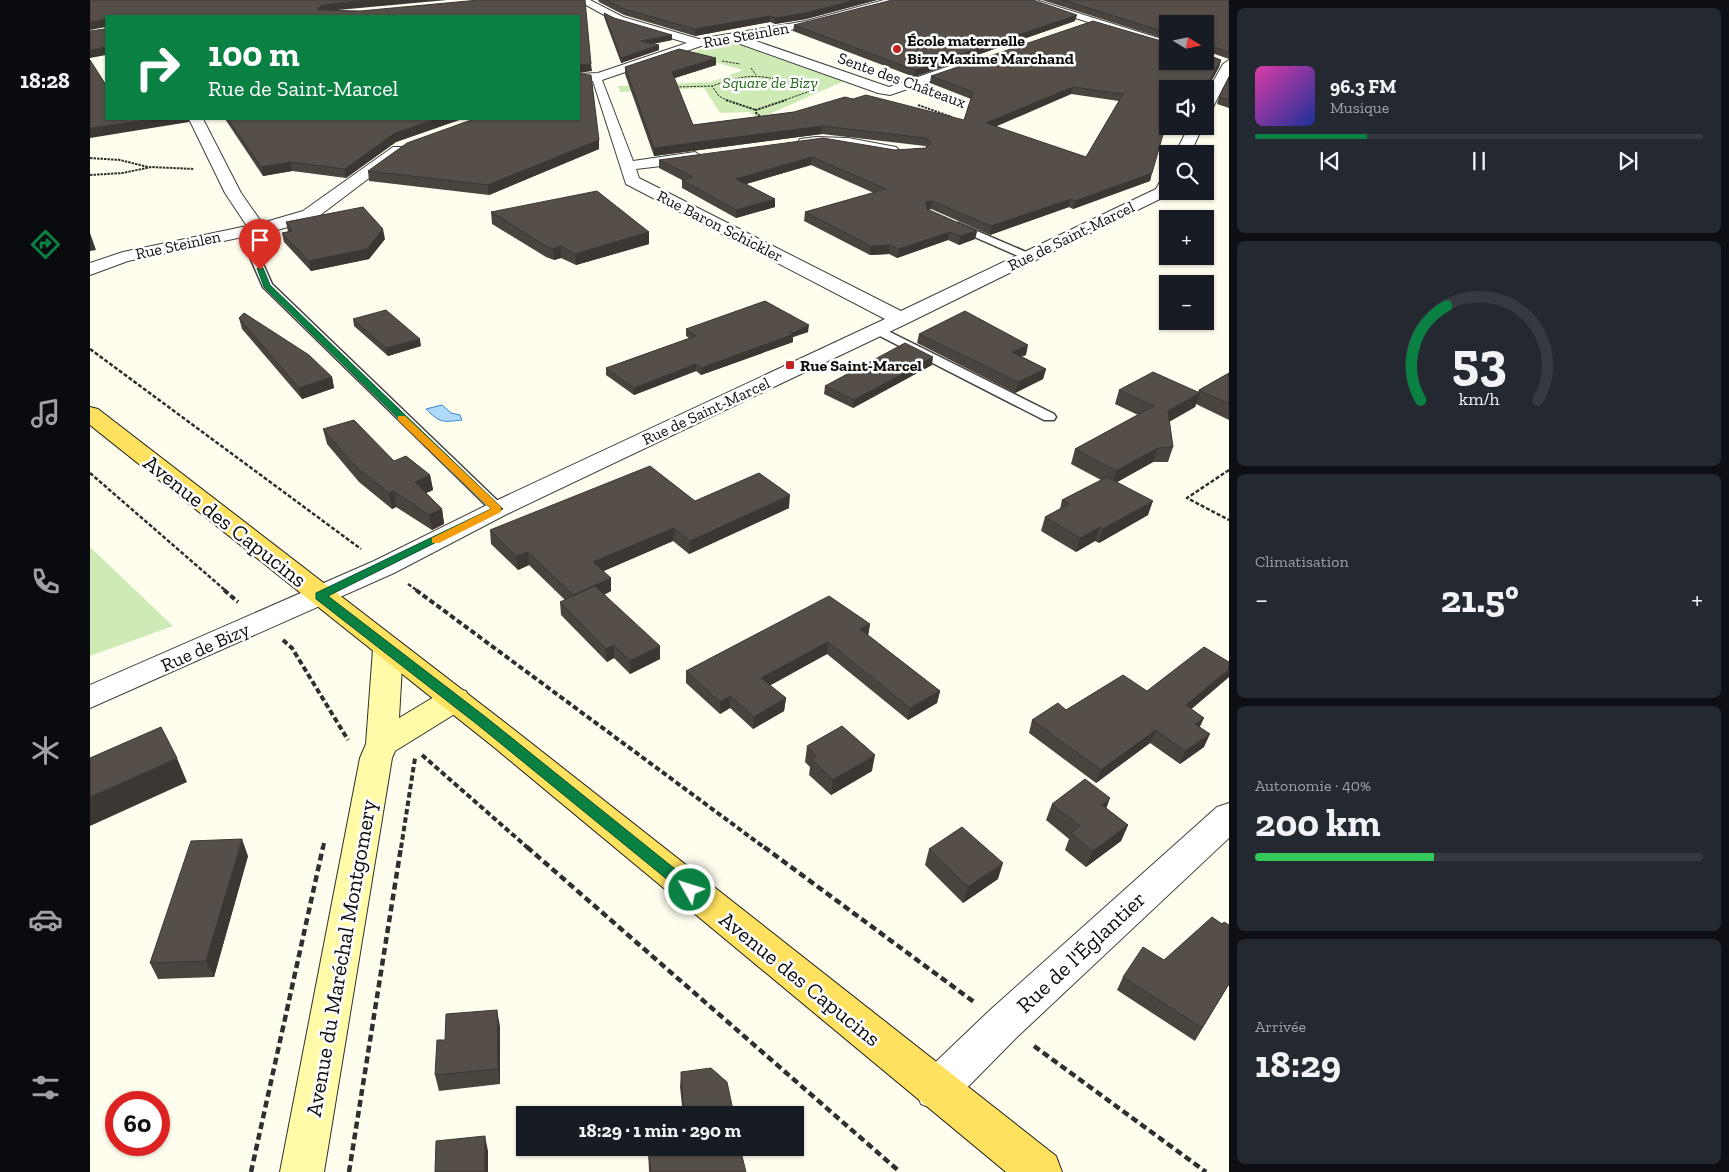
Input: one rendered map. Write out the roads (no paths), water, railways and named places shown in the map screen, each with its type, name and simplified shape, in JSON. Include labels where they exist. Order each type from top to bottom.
[{"type":"main road","name":"Avenue des Capucins","points":[[90,414],[455,700],[1040,1172]]},
{"type":"main road","name":"Avenue du Maréchal Montgomery","points":[[302,1172],[376,758],[382,744],[388,649]]},
{"type":"main road","points":[[382,744],[455,700]]},
{"type":"street","points":[[582,0],[619,19],[699,43]]},
{"type":"street","name":"Rue Steinlen","points":[[586,78],[699,43],[807,24],[896,0]]},
{"type":"street","points":[[1025,0],[1159,42]]},
{"type":"street","points":[[1075,27],[1092,21]]},
{"type":"street","name":"Sente des Châteaux","points":[[733,37],[852,80],[890,91],[973,62]]},
{"type":"street","points":[[1214,89],[1226,63]]},
{"type":"street","name":"Rue Baron Schickler","points":[[586,78],[627,166],[632,181],[901,319]]},
{"type":"street","points":[[196,120],[252,234]]},
{"type":"street","points":[[798,143],[822,140],[903,151]]},
{"type":"street","name":"Rue Steinlen","points":[[90,269],[124,257],[252,234],[309,215],[402,146],[411,144]]},
{"type":"street","points":[[627,166],[708,155]]},
{"type":"street","name":"Rue de Saint-Marcel","points":[[320,596],[498,509],[901,319],[1159,193]]},
{"type":"street","name":"Rue de Bizy","points":[[90,697],[320,596]]},
{"type":"street","name":"Rue de l'Églantier","points":[[936,1090],[1004,1024],[1229,817]]},
{"type":"lane","points":[[948,222],[1029,256]]},
{"type":"lane","points":[[252,234],[267,286],[498,509]]},
{"type":"lane","points":[[878,330],[1049,417]]},
{"type":"water","points":[[442,405],[451,413],[460,415],[462,420],[442,421],[426,409]]},
{"type":"place","name":"École maternelle Bizy Maxime Marchand","points":[[897,49]]},
{"type":"place","name":"Rue Saint-Marcel","points":[[790,365]]},
{"type":"park label","name":"Square de Bizy","points":[[770,82]]}]
